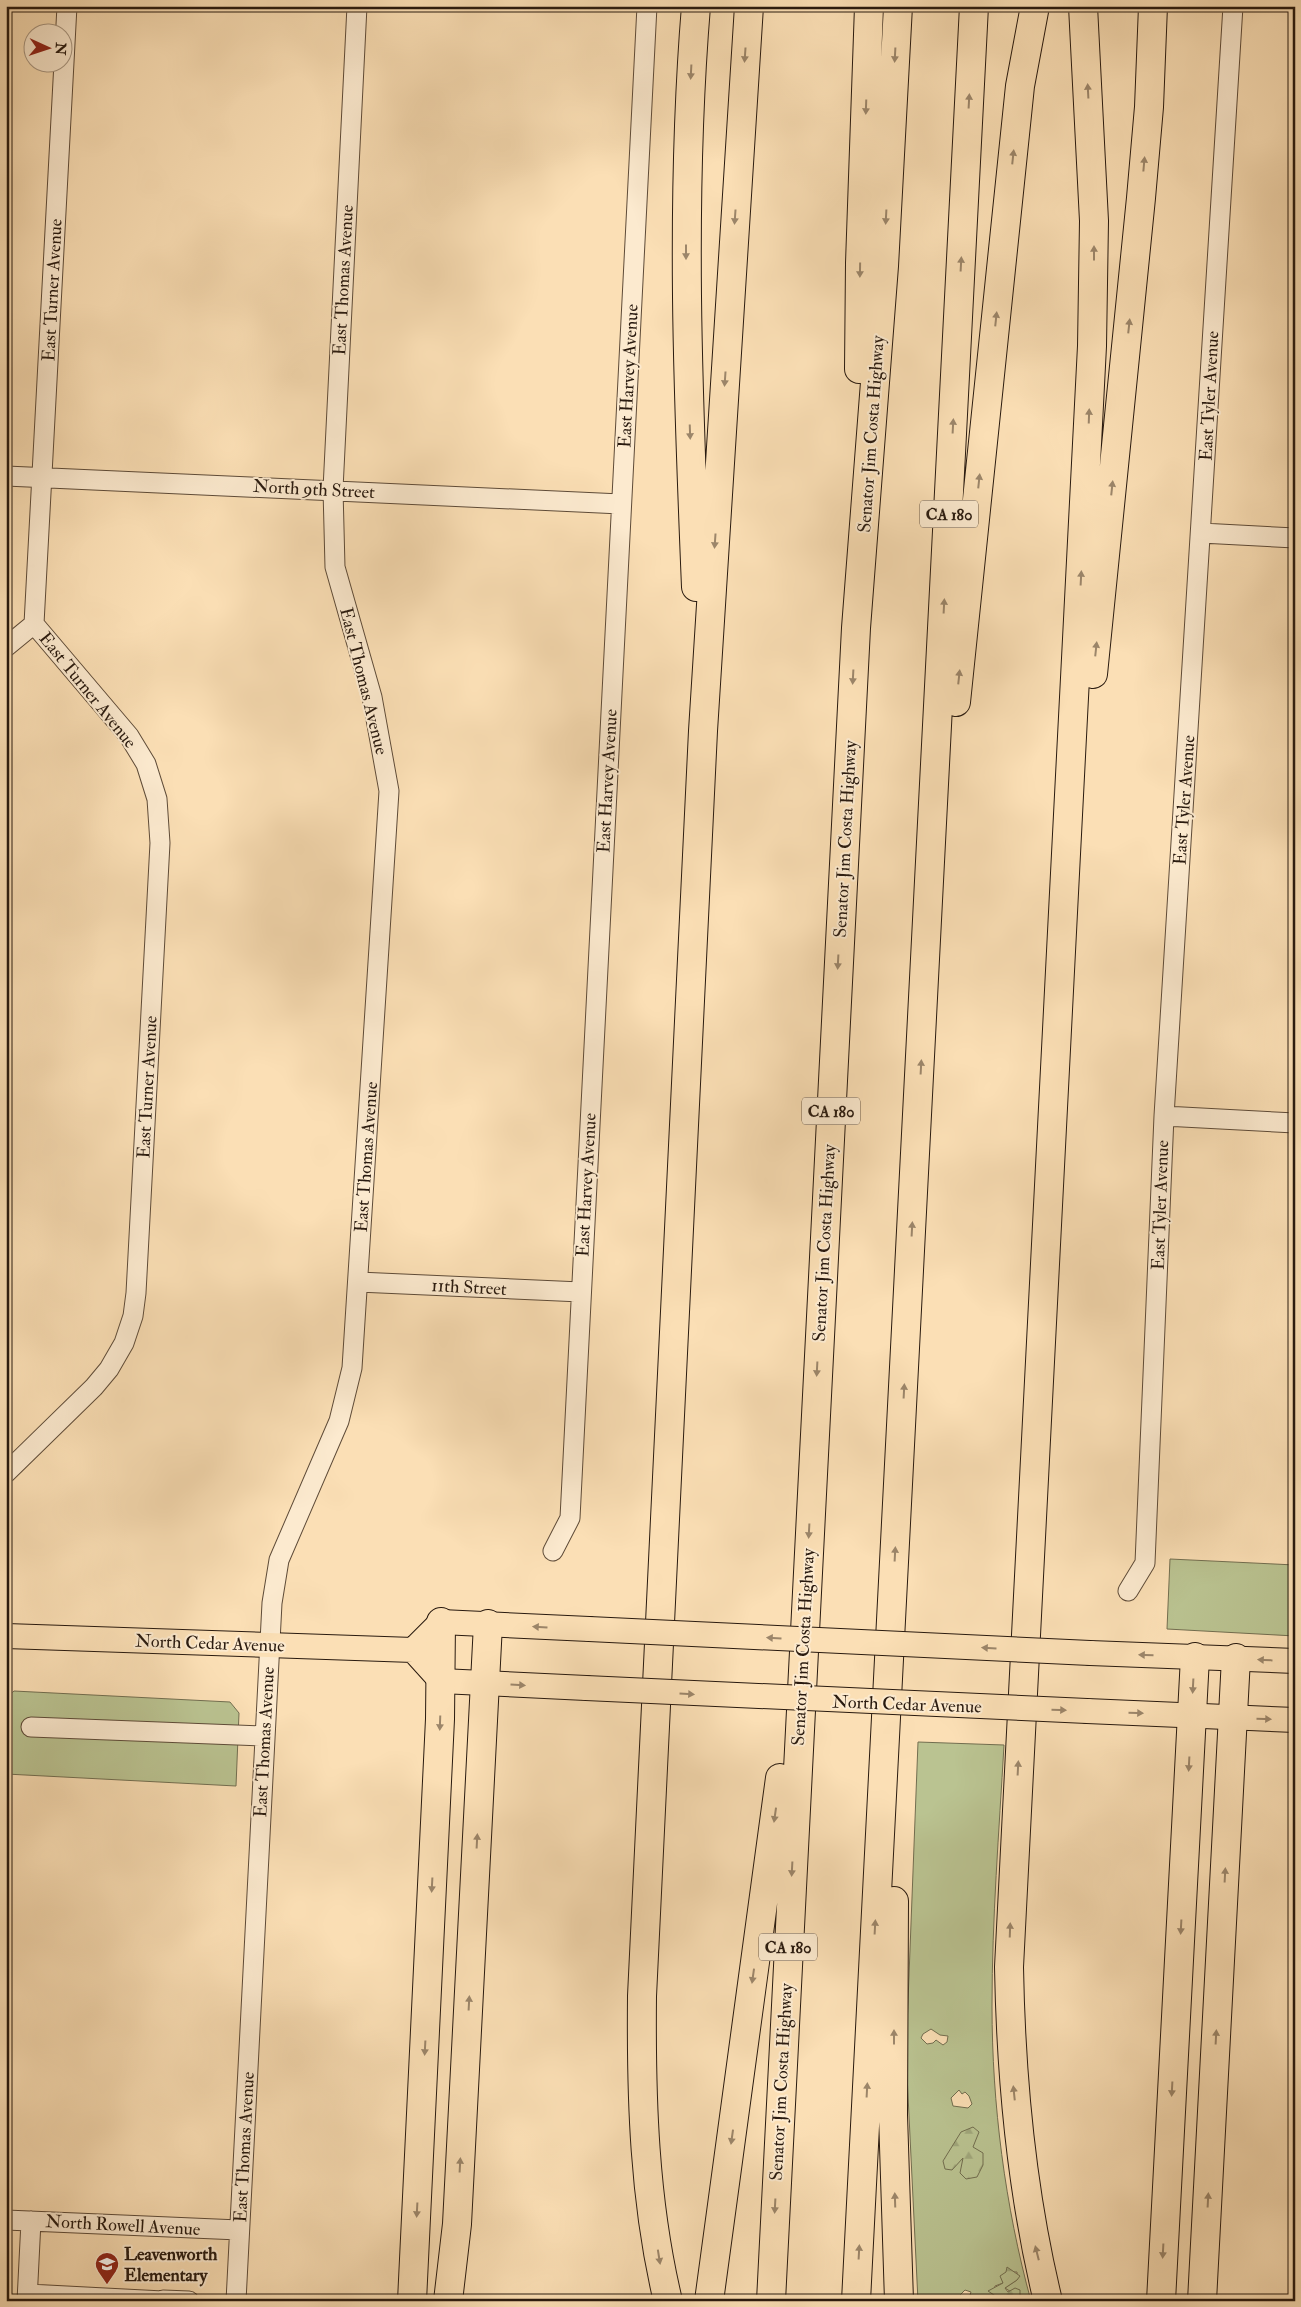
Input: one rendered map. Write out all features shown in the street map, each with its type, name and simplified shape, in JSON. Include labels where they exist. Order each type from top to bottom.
[{"type":"highway","points":[[696,6],[688,112],[686,254],[689,413],[702,731]]},
{"type":"highway","points":[[668,2301],[652,2213],[644,2131],[642,1996],[702,731],[748,6]]},
{"type":"highway","points":[[856,628],[860,264],[869,6]]},
{"type":"highway","name":"Senator Jim Costa Highway","points":[[771,2301],[856,628],[884,266],[898,6]]},
{"type":"highway","name":"CA 180","points":[[856,2301],[974,6]]},
{"type":"highway","points":[[923,1022],[1020,86],[1035,6]]},
{"type":"highway","points":[[1048,2301],[1034,2244],[1022,2167],[1013,2081],[1009,1967],[1092,346],[1094,221],[1083,6]]},
{"type":"highway","points":[[1057,1029],[1140,217],[1149,107],[1153,6]]},
{"type":"highway","points":[[709,2301],[806,1593]]},
{"type":"highway","points":[[892,1602],[893,2115],[899,2301]]},
{"type":"highway","points":[[412,2301],[440,1719],[441,1622]]},
{"type":"highway","points":[[448,2301],[457,2224],[488,1624]]},
{"type":"highway","points":[[1161,2301],[1195,1657]]},
{"type":"highway","points":[[1202,2301],[1236,1658]]},
{"type":"main road","points":[[440,1681],[413,1650],[441,1622],[1295,1661]]},
{"type":"main road","name":"North Cedar Avenue","points":[[6,1636],[413,1650]]},
{"type":"main road","name":"North Cedar Avenue","points":[[440,1681],[1295,1720]]},
{"type":"street","name":"East Turner Avenue","points":[[6,1473],[94,1387],[109,1369],[124,1343],[133,1316],[136,1293],[160,843],[157,798],[146,764],[130,736],[34,624],[66,6]]},
{"type":"street","name":"East Thomas Avenue","points":[[236,2301],[272,1602],[279,1560],[339,1421],[352,1368],[389,791],[372,697],[335,567],[333,490],[357,6]]},
{"type":"street","name":"East Harvey Avenue","points":[[553,1551],[570,1518],[647,6]]},
{"type":"street","name":"East Tyler Avenue","points":[[1128,1591],[1145,1562],[1164,1116],[1233,6]]},
{"type":"street","name":"North 9th Street","points":[[6,476],[621,504]]},
{"type":"street","points":[[1200,533],[1295,538]]},
{"type":"street","points":[[6,647],[34,624]]},
{"type":"street","points":[[1164,1116],[1295,1123]]},
{"type":"street","name":"11th Street","points":[[358,1282],[581,1292]]},
{"type":"street","points":[[31,1727],[264,1736]]},
{"type":"street","name":"North Rowell Avenue","points":[[6,2220],[239,2230]]},
{"type":"street","points":[[31,2221],[28,2297],[189,2301]]},
{"type":"green space","points":[[1170,1559],[1295,1565],[1295,1636],[1167,1629]]},
{"type":"green space","points":[[14,1691],[230,1702],[239,1713],[236,1786],[6,1774],[6,1698]]},
{"type":"green space","points":[[918,1742],[1004,1745],[993,1941],[994,2080],[1007,2192],[1031,2301],[1020,2301],[1022,2299],[1005,2288],[1017,2280],[1017,2272],[1006,2272],[1002,2278],[1003,2283],[995,2286],[993,2295],[1003,2301],[968,2301],[971,2292],[965,2290],[959,2296],[959,2301],[918,2301],[906,2054]],"holes":[[[931,2029],[940,2035],[948,2036],[947,2042],[943,2045],[936,2040],[933,2043],[927,2044],[921,2038],[923,2034]],[[959,2090],[962,2094],[965,2092],[969,2096],[972,2104],[968,2108],[953,2106],[951,2098]]]},
{"type":"green space","points":[[973,2127],[979,2132],[973,2147],[983,2153],[983,2165],[977,2177],[966,2179],[960,2173],[963,2158],[952,2170],[945,2169],[943,2161],[961,2132]]},
{"type":"green space","points":[[1007,2267],[1020,2276],[1005,2288],[1008,2292],[1015,2288],[1020,2290],[1020,2301],[1003,2301],[988,2291],[1003,2283],[1000,2276],[1006,2272]]},
{"type":"place","name":"Leavenworth Elementary","points":[[107,2285]]}]
